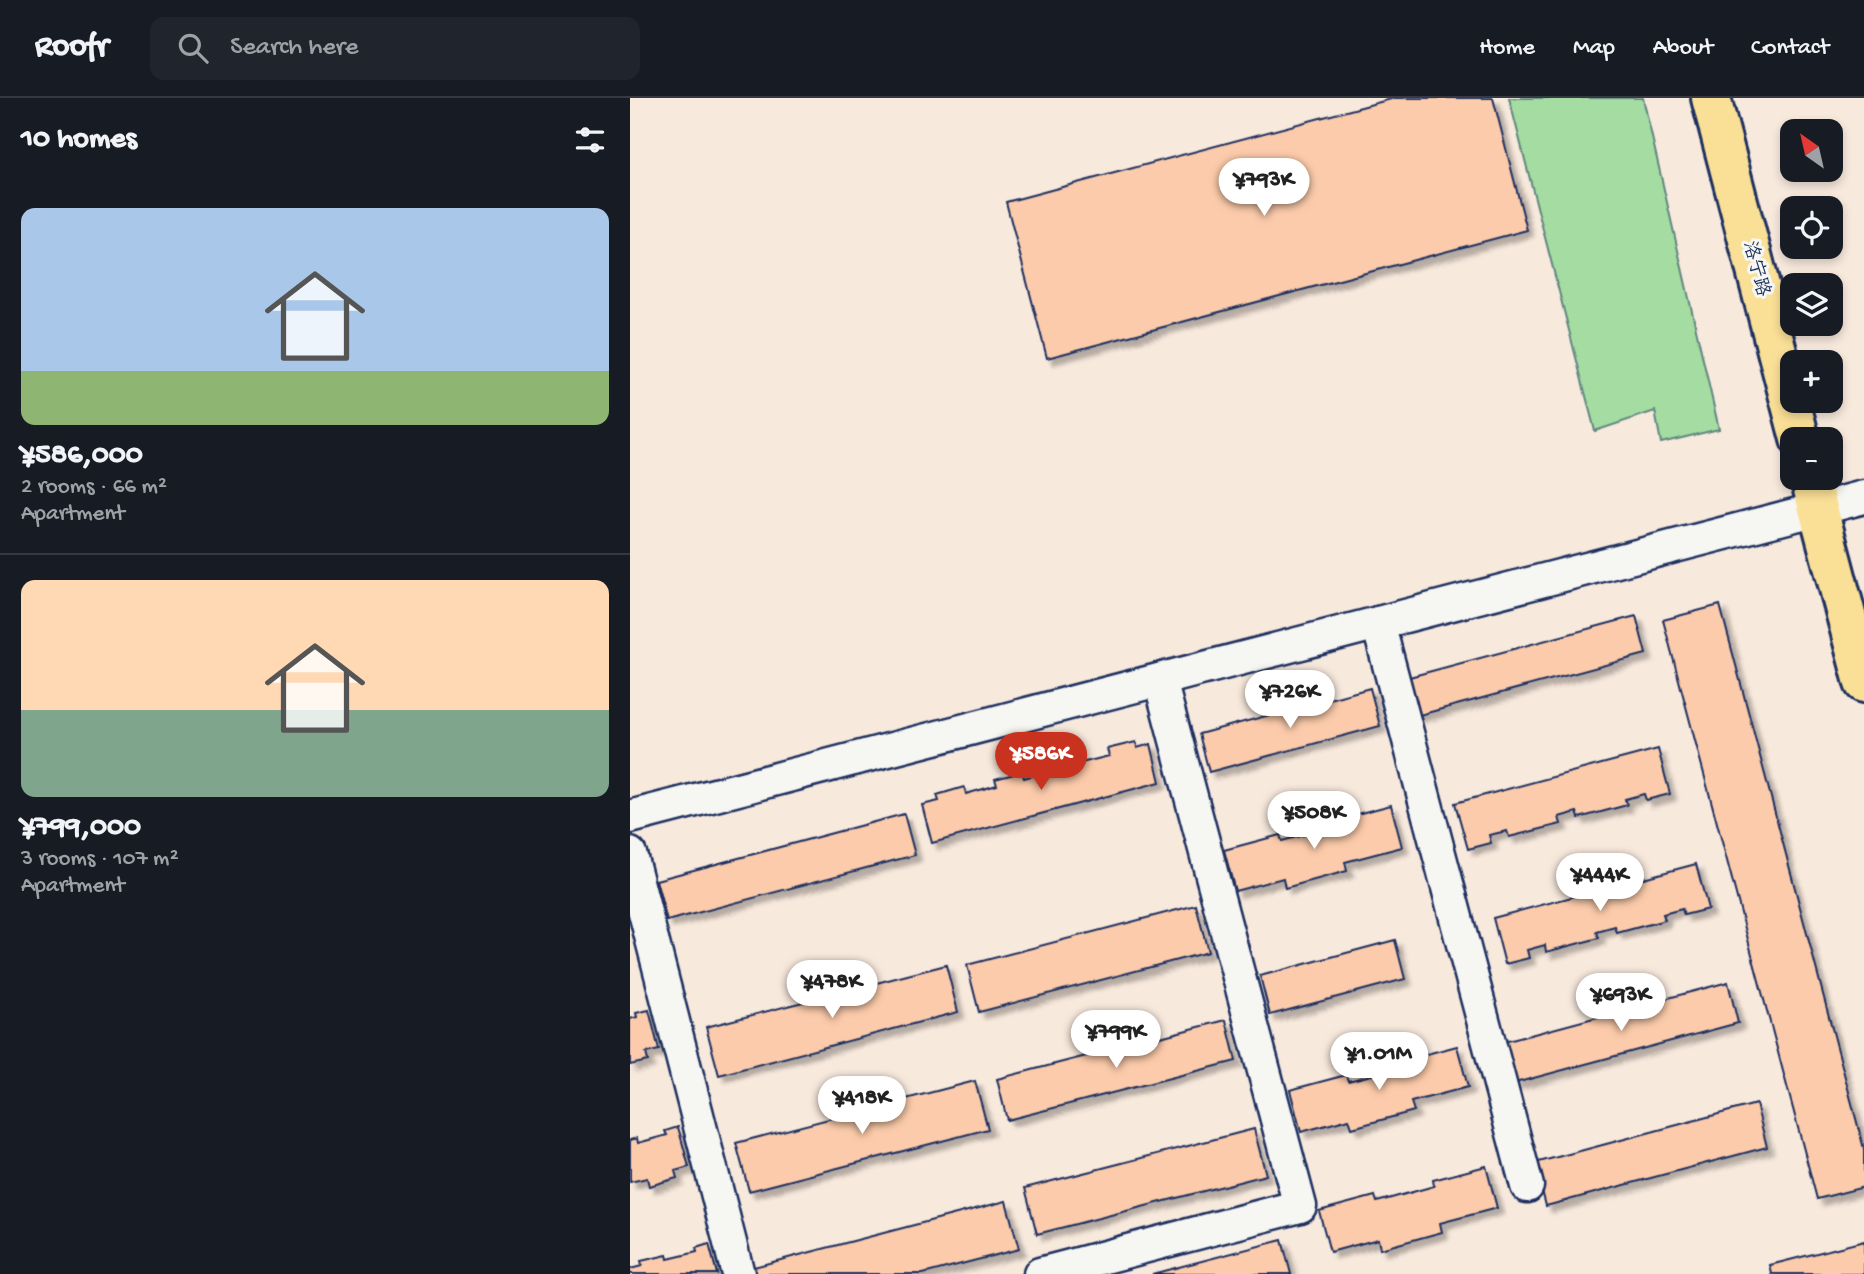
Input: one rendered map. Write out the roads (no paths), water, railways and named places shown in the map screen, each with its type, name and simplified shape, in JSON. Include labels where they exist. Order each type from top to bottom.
[{"type":"main road","name":"洛宁路","points":[[1710,98],[1797,427]]},
{"type":"main road","points":[[1814,493],[1864,683]]},
{"type":"street","points":[[630,817],[1378,623],[1814,493],[1864,497]]},
{"type":"street","points":[[1378,623],[1527,1186]]},
{"type":"street","points":[[1040,1274],[1300,1206],[1160,680]]},
{"type":"street","points":[[630,854],[738,1274]]}]
